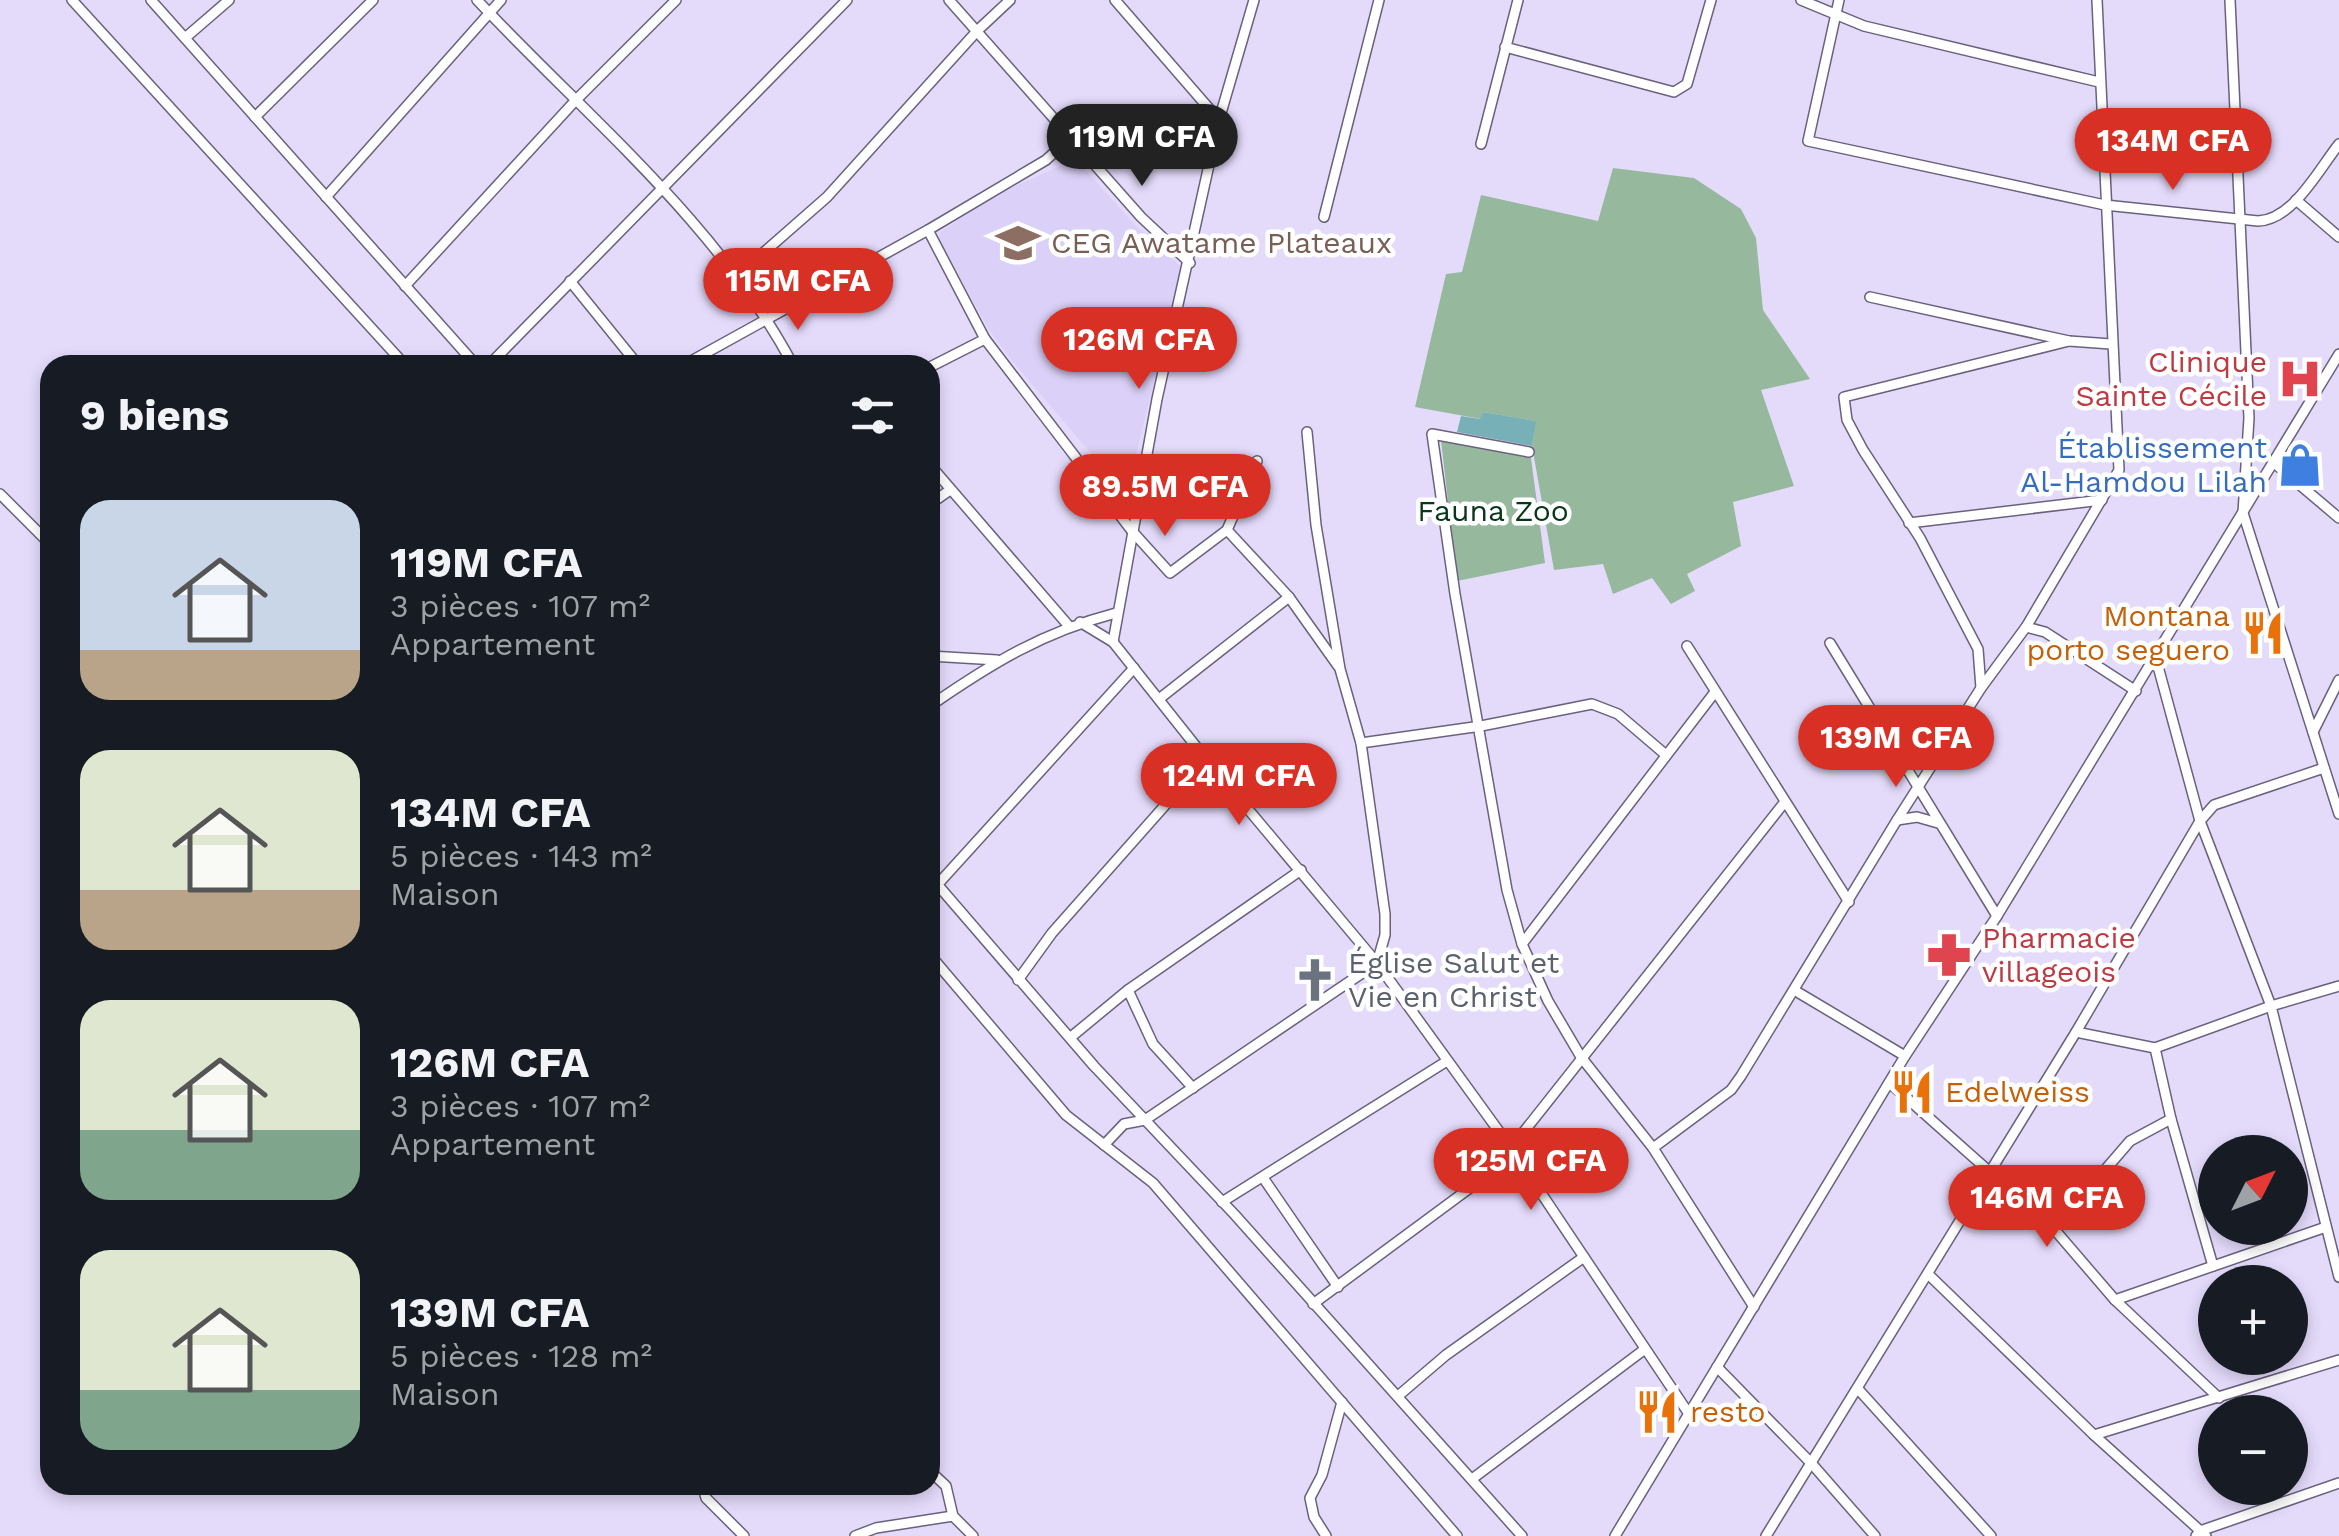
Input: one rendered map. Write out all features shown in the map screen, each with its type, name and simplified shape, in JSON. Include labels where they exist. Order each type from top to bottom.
[{"type":"street","points":[[72,0],[396,355]]},
{"type":"street","points":[[151,0],[467,355]]},
{"type":"street","points":[[185,38],[229,0]]},
{"type":"street","points":[[255,118],[373,0]]},
{"type":"street","points":[[478,0],[663,190],[738,274],[788,355]]},
{"type":"street","points":[[326,198],[501,0]]},
{"type":"street","points":[[405,286],[575,101],[676,0]]},
{"type":"street","points":[[499,355],[846,0]]},
{"type":"street","points":[[949,0],[1070,138],[1190,263]]},
{"type":"street","points":[[738,274],[827,197],[978,30],[1010,0]]},
{"type":"street","points":[[1115,0],[1219,120]]},
{"type":"street","points":[[1113,642],[1157,399],[1219,120],[1252,5],[1242,0]]},
{"type":"street","points":[[1324,217],[1378,0]]},
{"type":"street","points":[[1481,144],[1518,0]]},
{"type":"street","points":[[1505,46],[1674,92],[1687,84],[1711,0]]},
{"type":"street","points":[[1802,0],[1864,26],[2099,82]]},
{"type":"street","points":[[1840,0],[1808,141],[2104,204],[2271,221],[2296,200],[2339,144]]},
{"type":"street","points":[[1653,1148],[1731,1090],[1897,820],[1982,688],[2026,628],[2119,470],[2097,0]]},
{"type":"street","points":[[2230,0],[2249,418],[2243,513],[2339,814]]},
{"type":"street","points":[[703,355],[928,230],[1046,160],[1070,138]]},
{"type":"street","points":[[2296,200],[2339,237]]},
{"type":"street","points":[[928,230],[984,339],[1132,531],[1170,573],[1227,530],[1257,461]]},
{"type":"street","points":[[570,281],[630,355]]},
{"type":"street","points":[[1870,297],[2069,341],[2111,344]]},
{"type":"street","points":[[940,363],[984,339]]},
{"type":"street","points":[[1982,688],[1978,649],[1855,435],[1844,398],[2069,341]]},
{"type":"street","points":[[1615,1536],[1905,1056],[2156,659],[2339,354]]},
{"type":"street","points":[[1104,1145],[1124,1124],[1146,1120],[1378,963],[1385,914],[1361,742],[1340,668],[1316,525],[1307,432]]},
{"type":"street","points":[[1530,452],[1432,434],[1455,594],[1507,890],[1522,944],[1548,1001],[1582,1058],[1653,1148],[1754,1307]]},
{"type":"street","points":[[2272,462],[2339,518]]},
{"type":"street","points":[[940,478],[1068,625]]},
{"type":"street","points":[[940,497],[950,490]]},
{"type":"street","points":[[0,494],[40,534]]},
{"type":"street","points":[[1909,523],[2102,500]]},
{"type":"street","points":[[1227,530],[1289,597],[1340,668]]},
{"type":"street","points":[[1159,698],[1289,597]]},
{"type":"street","points":[[940,699],[997,660],[1068,625],[1116,613]]},
{"type":"street","points":[[1080,622],[1113,642],[1206,760],[1378,963],[1511,1148],[1689,1414]]},
{"type":"street","points":[[2026,628],[2046,632],[2136,690]]},
{"type":"street","points":[[1830,642],[1997,916]]},
{"type":"street","points":[[1687,646],[1849,902]]},
{"type":"street","points":[[940,657],[997,660]]},
{"type":"street","points":[[2156,659],[2200,821],[2271,1006],[2339,1277]]},
{"type":"street","points":[[940,874],[1134,668]]},
{"type":"street","points":[[2313,732],[2339,680]]},
{"type":"street","points":[[1522,944],[1716,692]]},
{"type":"street","points":[[1361,742],[1481,726],[1592,704],[1618,714],[1666,754]]},
{"type":"street","points":[[1018,980],[1052,932],[1206,760]]},
{"type":"street","points":[[1766,1536],[2076,1032],[2200,821],[2214,806],[2324,768]]},
{"type":"street","points":[[1313,1304],[1478,1182],[1511,1148],[1784,802]]},
{"type":"street","points":[[1897,820],[1917,817],[1939,823]]},
{"type":"street","points":[[1071,1037],[1128,990],[1301,870]]},
{"type":"street","points":[[940,887],[1018,980],[1522,1536]]},
{"type":"street","points":[[940,967],[1066,1115],[1153,1183],[1456,1536]]},
{"type":"street","points":[[2076,1032],[2155,1048],[2339,986]]},
{"type":"street","points":[[1128,990],[1153,1044],[1193,1088]]},
{"type":"street","points":[[1794,990],[1905,1056]]},
{"type":"street","points":[[2155,1048],[2213,1265]]},
{"type":"street","points":[[1222,1202],[1447,1061]]},
{"type":"street","points":[[1891,1084],[2054,1230],[2116,1300],[2215,1395]]},
{"type":"street","points":[[2054,1230],[2130,1141],[2171,1119]]},
{"type":"street","points":[[1264,1179],[1338,1287]]},
{"type":"street","points":[[2216,1265],[2326,1228]]},
{"type":"street","points":[[1398,1396],[1446,1355],[1584,1257]]},
{"type":"street","points":[[2116,1300],[2198,1271]]},
{"type":"street","points":[[1928,1274],[2201,1534],[2339,1484]]},
{"type":"street","points":[[1472,1479],[1645,1349]]},
{"type":"street","points":[[2228,1395],[2339,1360]]},
{"type":"street","points":[[1717,1367],[1812,1464],[1875,1536]]},
{"type":"street","points":[[1858,1389],[1991,1536]]},
{"type":"street","points":[[1326,1536],[1314,1517],[1310,1498],[1322,1475],[1342,1402]]},
{"type":"street","points":[[2094,1435],[2198,1404]]},
{"type":"street","points":[[940,1480],[946,1486],[953,1516],[974,1536]]},
{"type":"street","points":[[705,1495],[744,1536]]},
{"type":"street","points":[[856,1536],[876,1528],[953,1516]]},
{"type":"shaded area","points":[[1076,159],[1135,225],[1182,268],[1126,495],[989,330],[939,239],[940,232],[1000,193]]},
{"type":"shaded area","points":[[1483,412],[1536,421],[1532,446],[1457,432],[1461,416],[1480,419]]},
{"type":"green space","points":[[1613,168],[1694,178],[1741,209],[1756,238],[1763,310],[1810,379],[1761,390],[1794,486],[1733,502],[1741,546],[1687,574],[1695,591],[1671,604],[1652,578],[1613,594],[1603,564],[1554,570],[1532,446],[1535,421],[1483,412],[1481,419],[1415,407],[1446,274],[1462,272],[1481,195],[1598,221]]},
{"type":"green space","name":"Fauna Zoo","points":[[1441,440],[1531,458],[1545,563],[1457,581]]},
{"type":"place","name":"CEG Awatame Plateaux","points":[[1018,243]]},
{"type":"place","name":"Clinique Sainte Cécile","points":[[2300,379]]},
{"type":"place","name":"Établissement Al-Hamdou Lilah","points":[[2300,465]]},
{"type":"place","name":"Montana porto seguero","points":[[2263,633]]},
{"type":"place","name":"Pharmacie villageois","points":[[1949,955]]},
{"type":"place","name":"Église Salut et Vie en Christ","points":[[1315,980]]},
{"type":"place","name":"Edelweiss","points":[[1912,1092]]},
{"type":"place","name":"resto","points":[[1657,1412]]}]
